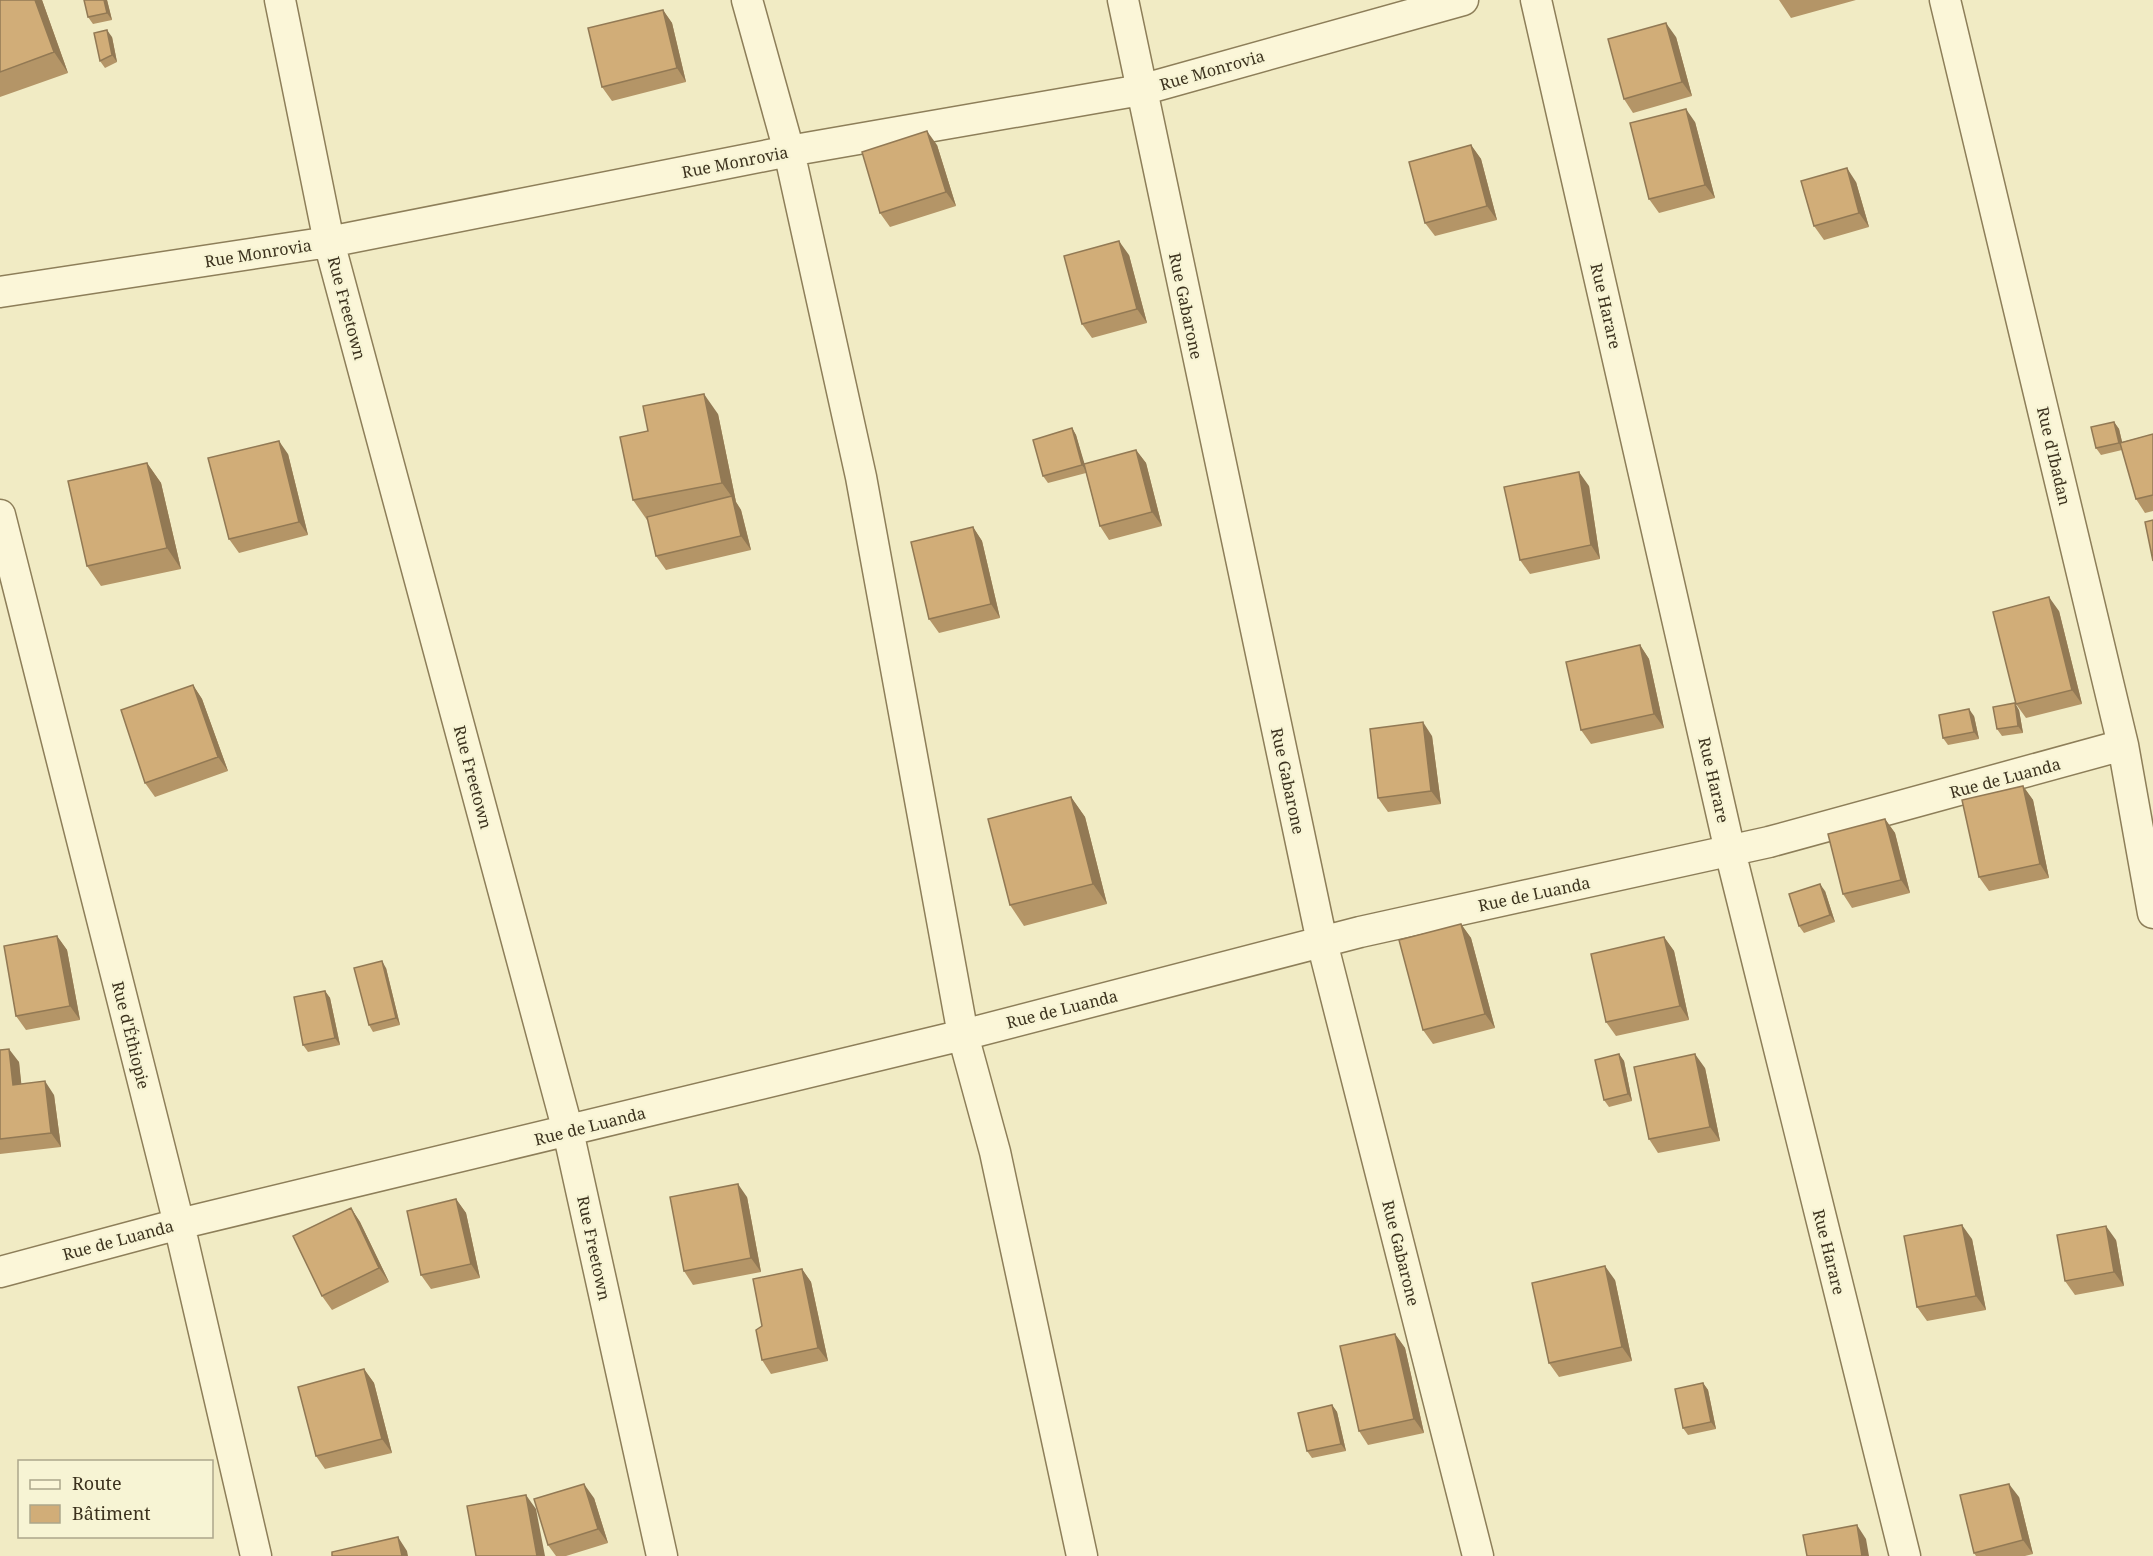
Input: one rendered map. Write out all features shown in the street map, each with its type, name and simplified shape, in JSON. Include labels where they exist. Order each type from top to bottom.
[{"type":"street","name":"Rue Freetown","points":[[280,0],[329,242],[568,1131],[662,1556]]},
{"type":"street","points":[[747,0],[789,151],[861,477],[963,1035],[995,1152],[1082,1556]]},
{"type":"street","name":"Rue Gabarone","points":[[1123,0],[1322,942],[1478,1556]]},
{"type":"street","name":"Rue Monrovia","points":[[0,292],[329,242],[789,151],[1141,90],[1463,0]]},
{"type":"street","name":"Rue Harare","points":[[1536,0],[1730,851],[1905,1556]]},
{"type":"street","name":"Rue d'Ibadan","points":[[1945,0],[2123,746],[2153,913]]},
{"type":"street","name":"Rue d'Éthiopie","points":[[0,515],[179,1224],[256,1556]]},
{"type":"street","name":"Rue de Luanda","points":[[0,1272],[179,1224],[963,1035],[1322,942],[1781,839],[2123,746]]},
{"type":"building","points":[[0,0],[35,0],[54,52],[0,72]]},
{"type":"building","points":[[84,0],[104,0],[107,13],[88,17]]},
{"type":"building","points":[[663,10],[677,68],[602,87],[588,28]]},
{"type":"building","points":[[1666,23],[1682,82],[1624,99],[1608,39]]},
{"type":"building","points":[[107,30],[112,55],[100,61],[94,33]]},
{"type":"building","points":[[1686,109],[1705,185],[1649,199],[1630,123]]},
{"type":"building","points":[[927,131],[946,192],[880,213],[862,152]]},
{"type":"building","points":[[1471,145],[1487,206],[1425,223],[1409,162]]},
{"type":"building","points":[[1847,168],[1859,213],[1814,226],[1801,181]]},
{"type":"building","points":[[1119,241],[1137,309],[1082,324],[1064,256]]},
{"type":"building","points":[[704,394],[722,483],[633,500],[620,437],[648,431],[643,406]]},
{"type":"building","points":[[2114,422],[2119,443],[2096,448],[2091,427]]},
{"type":"building","points":[[1072,428],[1082,465],[1043,476],[1033,440]]},
{"type":"building","points":[[2153,434],[2153,495],[2136,499],[2120,443]]},
{"type":"building","points":[[279,441],[299,522],[229,539],[208,458]]},
{"type":"building","points":[[1136,450],[1152,512],[1100,526],[1084,464]]},
{"type":"building","points":[[147,463],[167,548],[87,566],[68,481]]},
{"type":"building","points":[[1579,472],[1591,545],[1520,560],[1504,487]]},
{"type":"building","points":[[732,496],[741,536],[656,556],[647,517]]},
{"type":"building","points":[[2153,520],[2153,561],[2145,522]]},
{"type":"building","points":[[973,527],[991,604],[929,619],[911,542]]},
{"type":"building","points":[[2049,597],[2072,690],[2016,704],[1993,612]]},
{"type":"building","points":[[1640,645],[1654,714],[1581,730],[1566,662]]},
{"type":"building","points":[[193,685],[218,757],[145,783],[121,710]]},
{"type":"building","points":[[2015,703],[2018,726],[1997,729],[1993,707]]},
{"type":"building","points":[[1969,709],[1974,732],[1943,738],[1939,715]]},
{"type":"building","points":[[1423,722],[1431,791],[1378,798],[1370,729]]},
{"type":"building","points":[[2023,786],[2040,864],[1979,877],[1962,800]]},
{"type":"building","points":[[1071,797],[1093,884],[1010,905],[988,819]]},
{"type":"building","points":[[1885,819],[1901,880],[1843,894],[1828,834]]},
{"type":"building","points":[[1820,884],[1830,915],[1799,926],[1789,894]]},
{"type":"building","points":[[1461,924],[1485,1014],[1423,1030],[1399,940]]},
{"type":"building","points":[[57,936],[70,1006],[16,1016],[4,946]]},
{"type":"building","points":[[1664,937],[1680,1006],[1606,1022],[1591,954]]},
{"type":"building","points":[[382,961],[396,1018],[369,1025],[354,968]]},
{"type":"building","points":[[325,991],[335,1038],[303,1045],[294,997]]},
{"type":"building","points":[[9,1049],[13,1085],[45,1081],[51,1133],[0,1139],[0,1050]]},
{"type":"building","points":[[1619,1054],[1628,1094],[1604,1100],[1595,1060]]},
{"type":"building","points":[[1695,1054],[1710,1127],[1649,1139],[1634,1067]]},
{"type":"building","points":[[738,1184],[751,1258],[684,1271],[670,1197]]},
{"type":"building","points":[[456,1199],[471,1264],[421,1275],[407,1211]]},
{"type":"building","points":[[351,1208],[379,1268],[322,1296],[293,1236]]},
{"type":"building","points":[[1962,1225],[1976,1296],[1917,1307],[1904,1236]]},
{"type":"building","points":[[2106,1226],[2114,1272],[2065,1281],[2057,1235]]},
{"type":"building","points":[[1605,1266],[1622,1347],[1549,1363],[1532,1283]]},
{"type":"building","points":[[802,1269],[818,1348],[762,1360],[756,1330],[762,1326],[753,1279]]},
{"type":"building","points":[[1395,1334],[1414,1419],[1359,1431],[1340,1346]]},
{"type":"building","points":[[364,1369],[382,1439],[316,1456],[298,1387]]},
{"type":"building","points":[[1703,1383],[1711,1422],[1683,1428],[1675,1389]]},
{"type":"building","points":[[1332,1405],[1341,1444],[1307,1451],[1298,1413]]},
{"type":"building","points":[[584,1484],[598,1529],[548,1545],[534,1499]]},
{"type":"building","points":[[2009,1484],[2023,1540],[1974,1553],[1960,1495]]},
{"type":"building","points":[[526,1495],[537,1556],[476,1556],[467,1506]]},
{"type":"building","points":[[1857,1525],[1862,1556],[1807,1556],[1803,1535]]},
{"type":"building","points":[[398,1537],[402,1556],[332,1556],[332,1552]]}]
